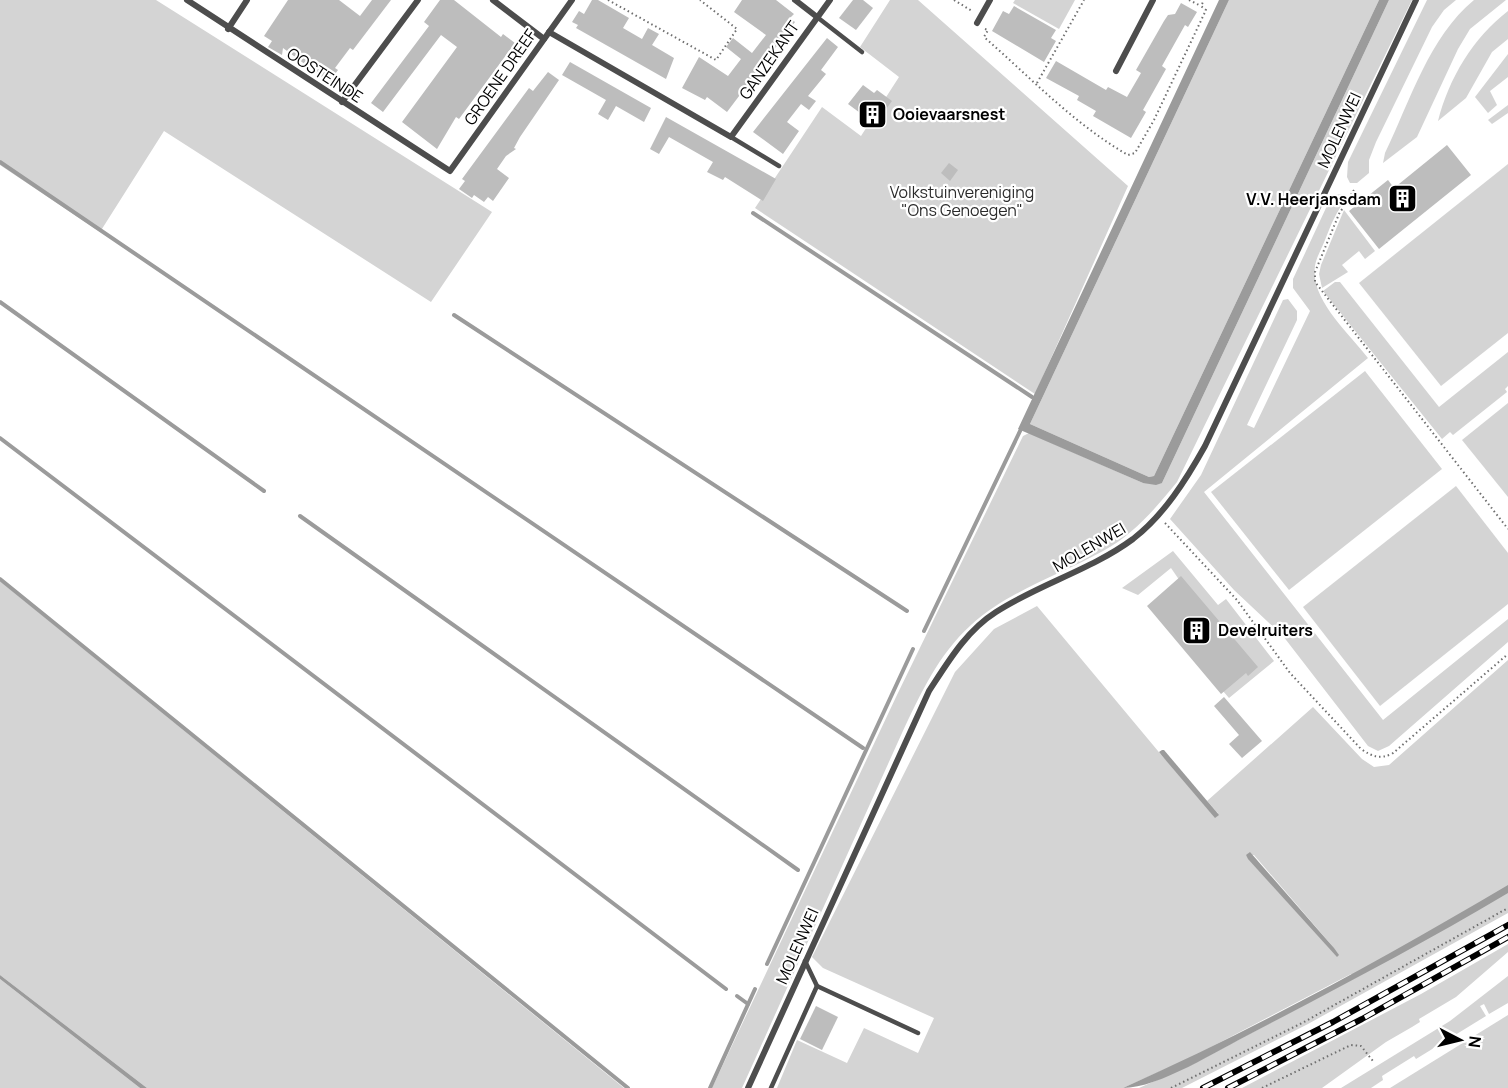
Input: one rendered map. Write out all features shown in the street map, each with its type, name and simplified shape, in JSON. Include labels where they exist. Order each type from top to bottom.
[{"type":"street","name":"OOSTEINDE","points":[[187,0],[228,29],[450,171]]},
{"type":"street","points":[[228,29],[247,0]]},
{"type":"street","points":[[342,102],[418,0]]},
{"type":"street","points":[[493,0],[544,39]]},
{"type":"street","name":"GROENE DREEF","points":[[450,171],[572,0]]},
{"type":"street","points":[[795,0],[816,17]]},
{"type":"street","name":"GANZEKANT","points":[[731,137],[830,0]]},
{"type":"street","points":[[977,23],[990,0]]},
{"type":"street","points":[[1116,71],[1153,0]]},
{"type":"street","name":"MOLENWEI","points":[[748,1088],[929,691],[951,657],[969,634],[996,612],[1111,553],[1134,538],[1175,495],[1205,446],[1416,0]]},
{"type":"street","points":[[549,32],[731,137]]},
{"type":"lane","points":[[816,17],[862,52]]},
{"type":"lane","points":[[731,137],[778,166]]},
{"type":"lane","points":[[805,961],[818,986],[918,1033]]},
{"type":"lane","points":[[771,1088],[818,986]]},
{"type":"path","points":[[608,0],[716,60],[737,29],[700,0]]},
{"type":"path","points":[[954,0],[976,13],[971,20],[988,30],[984,37],[1097,138],[1128,155],[1135,153],[1154,120],[1206,10],[1189,0]]},
{"type":"path","points":[[1037,83],[1084,0]]},
{"type":"path","points":[[1201,6],[1204,0]]},
{"type":"path","points":[[1354,190],[1339,214],[1315,272],[1316,282],[1508,529]]},
{"type":"path","points":[[1157,515],[1237,600],[1290,673],[1361,749],[1372,756],[1382,758],[1392,754],[1508,654]]},
{"type":"path","points":[[1171,1088],[1304,1022],[1508,908]]},
{"type":"path","points":[[1262,1088],[1351,1045],[1361,1046],[1373,1061]]},
{"type":"green space","points":[[0,0],[156,0],[492,212],[431,302],[164,131],[100,232],[0,165]]},
{"type":"green space","name":"Volkstuinvereniging \"Ons Genoegen\"","points":[[890,0],[918,0],[1128,186],[1035,394],[755,208],[822,107],[861,136],[899,77],[860,47]]},
{"type":"green space","points":[[1015,0],[1075,0],[1059,29],[1013,3]]},
{"type":"green space","points":[[1229,0],[1379,0],[1154,476],[1149,477],[1030,424]]},
{"type":"green space","points":[[1389,0],[1412,0],[1177,482],[1134,529],[1114,545],[1001,602],[971,625],[949,649],[923,689],[902,733],[742,1088],[712,1088],[896,697],[1023,436],[1029,433],[1143,483],[1162,483]]},
{"type":"green space","points":[[1427,0],[1456,0],[1444,10],[1432,27],[1376,142],[1369,160],[1369,173],[1357,183],[1350,183],[1347,177],[1348,162]]},
{"type":"green space","points":[[1474,0],[1506,0],[1470,29],[1458,49],[1417,137],[1383,163],[1385,153],[1412,91],[1433,51],[1458,15]]},
{"type":"green space","points":[[1508,11],[1508,39],[1492,52],[1466,98],[1438,121],[1449,89],[1464,60],[1473,46]]},
{"type":"green space","points":[[1508,54],[1508,77],[1490,91],[1497,105],[1488,113],[1475,97]]},
{"type":"green space","points":[[1508,105],[1508,113],[1492,124],[1488,120]]},
{"type":"green space","points":[[1508,164],[1508,333],[1441,386],[1359,283]]},
{"type":"green space","points":[[1345,194],[1347,199],[1334,218],[1317,260],[1315,279],[1325,304],[1333,316],[1368,358],[1204,492],[1383,720],[1508,619],[1508,642],[1389,746],[1378,751],[1368,746],[1283,636],[1234,590],[1170,519],[1201,475],[1283,300],[1288,299],[1297,311],[1297,320],[1247,425],[1254,428],[1310,311],[1293,288],[1293,279],[1332,195]]},
{"type":"green space","points":[[1344,210],[1375,251],[1365,259],[1359,251],[1342,265],[1348,272],[1322,288],[1319,274],[1321,265]]},
{"type":"green space","points":[[1335,282],[1340,282],[1439,407],[1508,352],[1508,386],[1505,389],[1507,392],[1453,435],[1450,432],[1442,439],[1323,291]]},
{"type":"green space","points":[[1365,371],[1442,469],[1289,590],[1211,492]]},
{"type":"green space","points":[[1508,403],[1508,497],[1462,440]]},
{"type":"green space","points":[[1456,486],[1508,553],[1508,604],[1380,706],[1303,607]]},
{"type":"green space","name":"Develruiters","points":[[1173,551],[1218,605],[1226,599],[1274,661],[1229,698],[1153,610],[1182,584],[1171,568],[1138,595],[1122,588]]},
{"type":"green space","points":[[0,581],[624,1088],[147,1088],[0,975]]},
{"type":"green space","points":[[1037,606],[1163,757],[1218,813],[1207,801],[1313,707],[1362,759],[1374,767],[1389,765],[1508,660],[1508,913],[1308,1024],[1182,1088],[1139,1088],[1193,1064],[1355,978],[1351,974],[1190,1058],[1123,1088],[777,1088],[797,1040],[847,1063],[864,1028],[918,1053],[934,1018],[823,968],[812,957],[955,672],[994,629]],"holes":[[[1246,855],[1254,855],[1334,948]]]},
{"type":"green space","points":[[1508,944],[1508,952],[1456,997],[1419,1019],[1420,1022],[1386,1042],[1322,1088],[1242,1088],[1421,994]]},
{"type":"green space","points":[[1508,976],[1508,1003],[1489,1014],[1484,1004],[1480,1006],[1486,1016],[1416,1059],[1414,1056],[1382,1076],[1383,1080],[1371,1088],[1341,1088],[1450,1021]]},
{"type":"green space","points":[[0,979],[140,1088],[0,1088]]},
{"type":"green space","points":[[1508,1015],[1508,1088],[1390,1088]]},
{"type":"shaded area","points":[[1219,0],[1229,0],[1030,424],[1149,477],[1154,476],[1379,0],[1389,0],[1162,483],[1156,485],[1143,483],[1018,429]]},
{"type":"shaded area","points":[[1162,750],[1219,815],[1215,818],[1159,752]]},
{"type":"shaded area","points":[[1250,852],[1334,948],[1339,955],[1337,957],[1248,859],[1246,855]]},
{"type":"shaded area","points":[[1508,885],[1508,893],[1476,912],[1206,1058],[1154,1082],[1123,1088],[1221,1042],[1318,992]]},
{"type":"shaded area","points":[[0,975],[147,1088],[140,1088],[0,979]]},
{"type":"building","points":[[288,0],[339,0],[360,16],[372,0],[391,0],[353,50],[350,48],[335,68],[338,70],[329,82],[283,48],[282,55],[268,47],[272,41],[264,36]]},
{"type":"building","points":[[440,0],[454,0],[501,37],[503,34],[515,43],[459,119],[456,117],[437,149],[402,122],[457,47],[441,35],[383,112],[371,103],[429,26],[424,22]]},
{"type":"building","points":[[592,0],[598,0],[629,18],[623,28],[642,39],[648,28],[659,34],[652,45],[674,58],[666,79],[576,28],[578,25],[572,22],[579,11],[584,14]]},
{"type":"building","points":[[742,0],[776,0],[794,14],[790,18],[795,22],[727,112],[707,97],[705,100],[682,88],[699,57],[728,76],[741,59],[726,47],[733,38],[752,53],[766,35],[734,12]]},
{"type":"building","points":[[853,0],[863,0],[873,8],[856,30],[839,18]]},
{"type":"building","points":[[1181,3],[1197,12],[1188,27],[1185,25],[1162,66],[1166,69],[1143,110],[1146,112],[1131,138],[1093,116],[1096,111],[1077,100],[1079,96],[1046,78],[1056,61],[1106,90],[1108,87],[1127,97],[1141,73],[1136,70],[1164,21],[1168,15],[1175,14]]},
{"type":"building","points":[[1014,6],[1056,30],[1051,38],[1056,41],[1044,62],[992,31],[1003,11],[1009,14]]},
{"type":"building","points":[[827,38],[838,47],[821,70],[826,74],[808,96],[816,101],[809,110],[801,104],[787,122],[799,131],[783,154],[753,132]]},
{"type":"building","points":[[570,62],[651,108],[644,122],[616,106],[608,120],[598,114],[606,100],[562,75]]},
{"type":"building","points":[[548,72],[559,80],[520,137],[514,148],[516,149],[506,156],[497,169],[509,178],[493,201],[488,197],[484,202],[474,195],[472,198],[459,189],[465,181],[462,179],[529,88],[533,91]]},
{"type":"building","name":"Ooievaarsnest","points":[[863,85],[874,93],[877,90],[892,101],[875,124],[848,104]]},
{"type":"building","points":[[666,117],[776,179],[763,201],[725,177],[723,180],[707,172],[713,162],[669,137],[659,154],[650,149]]},
{"type":"building","name":"V.V. Heerjansdam","points":[[1447,145],[1471,175],[1379,249],[1349,211],[1388,180],[1394,188]]},
{"type":"building","points":[[949,163],[958,170],[950,181],[941,173]]},
{"type":"building","name":"Develruiters","points":[[1181,576],[1258,667],[1248,676],[1246,673],[1221,694],[1147,606]]},
{"type":"building","points":[[1224,697],[1262,741],[1242,758],[1229,744],[1239,735],[1214,706]]},
{"type":"building","points":[[816,1006],[838,1017],[822,1050],[800,1039]]},
{"type":"waterway","points":[[0,162],[863,748]]},
{"type":"waterway","points":[[753,213],[1032,397]]},
{"type":"waterway","points":[[0,302],[264,491]]},
{"type":"waterway","points":[[454,315],[907,611]]},
{"type":"waterway","points":[[924,631],[1022,427]]},
{"type":"waterway","points":[[0,438],[726,989]]},
{"type":"waterway","points":[[300,516],[798,870]]},
{"type":"waterway","points":[[0,579],[628,1088]]},
{"type":"waterway","points":[[767,964],[913,649]]},
{"type":"waterway","points":[[710,1088],[755,989]]},
{"type":"waterway","points":[[737,996],[748,1004]]},
{"type":"railway","points":[[1203,1088],[1333,1022],[1508,925]]},
{"type":"railway","points":[[1228,1088],[1362,1019],[1508,937]]},
{"type":"place","name":"Ooievaarsnest","points":[[872,114]]},
{"type":"place","name":"V.V. Heerjansdam","points":[[1402,199]]},
{"type":"place","name":"Develruiters","points":[[1197,630]]}]
